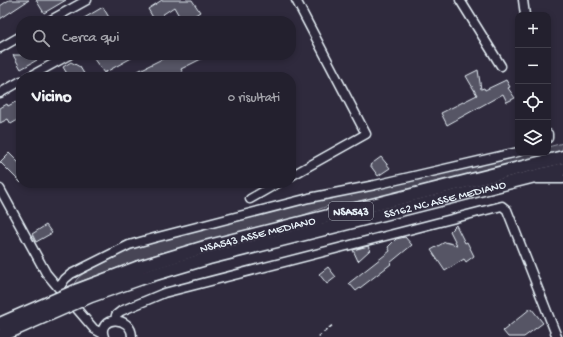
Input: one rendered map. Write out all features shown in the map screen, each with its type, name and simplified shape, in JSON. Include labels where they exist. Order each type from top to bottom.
[{"type":"highway","name":"NSA543 ASSE MEDIANO","points":[[0,336],[91,296],[140,272],[205,248],[563,157]]},
{"type":"highway","name":"SS162 NC ASSE MEDIANO","points":[[0,324],[78,290],[140,272],[209,258],[563,169]]},
{"type":"street","points":[[58,16],[87,0]]},
{"type":"street","points":[[296,0],[366,134],[296,173]]},
{"type":"street","points":[[460,0],[500,66]]},
{"type":"street","points":[[523,0],[525,12]]},
{"type":"street","points":[[0,48],[16,39]]},
{"type":"street","points":[[37,72],[60,60]]},
{"type":"street","points":[[0,92],[16,84]]},
{"type":"street","points":[[59,288],[65,279],[71,274],[129,245],[310,198],[375,185],[515,153]]},
{"type":"street","points":[[524,179],[563,179]]},
{"type":"street","points":[[250,199],[269,188]]},
{"type":"street","points":[[1,192],[46,273],[97,332],[103,336]]},
{"type":"street","points":[[115,320],[116,315],[121,311],[164,292],[488,208],[502,206],[507,210],[557,337]]},
{"type":"street","points":[[88,322],[93,324],[106,324],[115,320],[125,323],[131,334],[137,337]]},
{"type":"street","points":[[103,336],[103,329],[106,324]]},
{"type":"path","points":[[318,337],[334,324]]},
{"type":"shaded area","points":[[563,143],[563,152],[551,155],[551,146]]},
{"type":"shaded area","points":[[515,155],[547,156],[367,200],[328,206],[298,217],[154,255],[74,284],[76,280],[84,273],[110,260],[110,258],[131,249],[307,202],[399,183]]},
{"type":"building","points":[[9,0],[29,0],[0,19],[0,6]]},
{"type":"building","points":[[36,0],[66,0],[44,13]]},
{"type":"building","points":[[162,0],[192,0],[200,12],[194,16],[179,16],[174,7],[163,16],[152,16],[148,9]]},
{"type":"building","points":[[103,7],[108,16],[88,16]]},
{"type":"building","points":[[13,55],[16,55],[16,60],[37,60],[21,69]]},
{"type":"building","points":[[95,60],[128,60],[106,72],[103,72]]},
{"type":"building","points":[[160,60],[199,60],[181,69],[182,72],[138,71]]},
{"type":"building","points":[[71,62],[80,67],[83,72],[66,72],[63,67]]},
{"type":"building","points":[[478,70],[481,89],[484,88],[485,90],[506,80],[510,87],[508,88],[515,98],[507,102],[503,94],[447,125],[441,113],[477,95],[466,76]]},
{"type":"building","points":[[16,102],[16,121],[11,124],[8,119],[0,123],[0,108],[7,104],[8,106]]},
{"type":"building","points":[[9,153],[16,160],[16,178],[0,162]]},
{"type":"building","points":[[381,157],[390,168],[378,176],[370,165]]},
{"type":"building","points":[[46,225],[52,233],[36,242],[32,234]]},
{"type":"building","points":[[456,225],[465,243],[467,242],[474,256],[466,262],[464,259],[445,271],[431,250],[445,242],[457,245],[450,231]]},
{"type":"building","points":[[405,237],[412,245],[390,263],[391,264],[356,291],[349,283],[390,251],[388,247],[396,239]]},
{"type":"building","points":[[368,246],[370,250],[358,261],[353,250]]},
{"type":"building","points":[[328,267],[336,277],[327,284],[319,274]]},
{"type":"building","points":[[531,308],[543,323],[524,337],[508,337],[503,331]]}]
